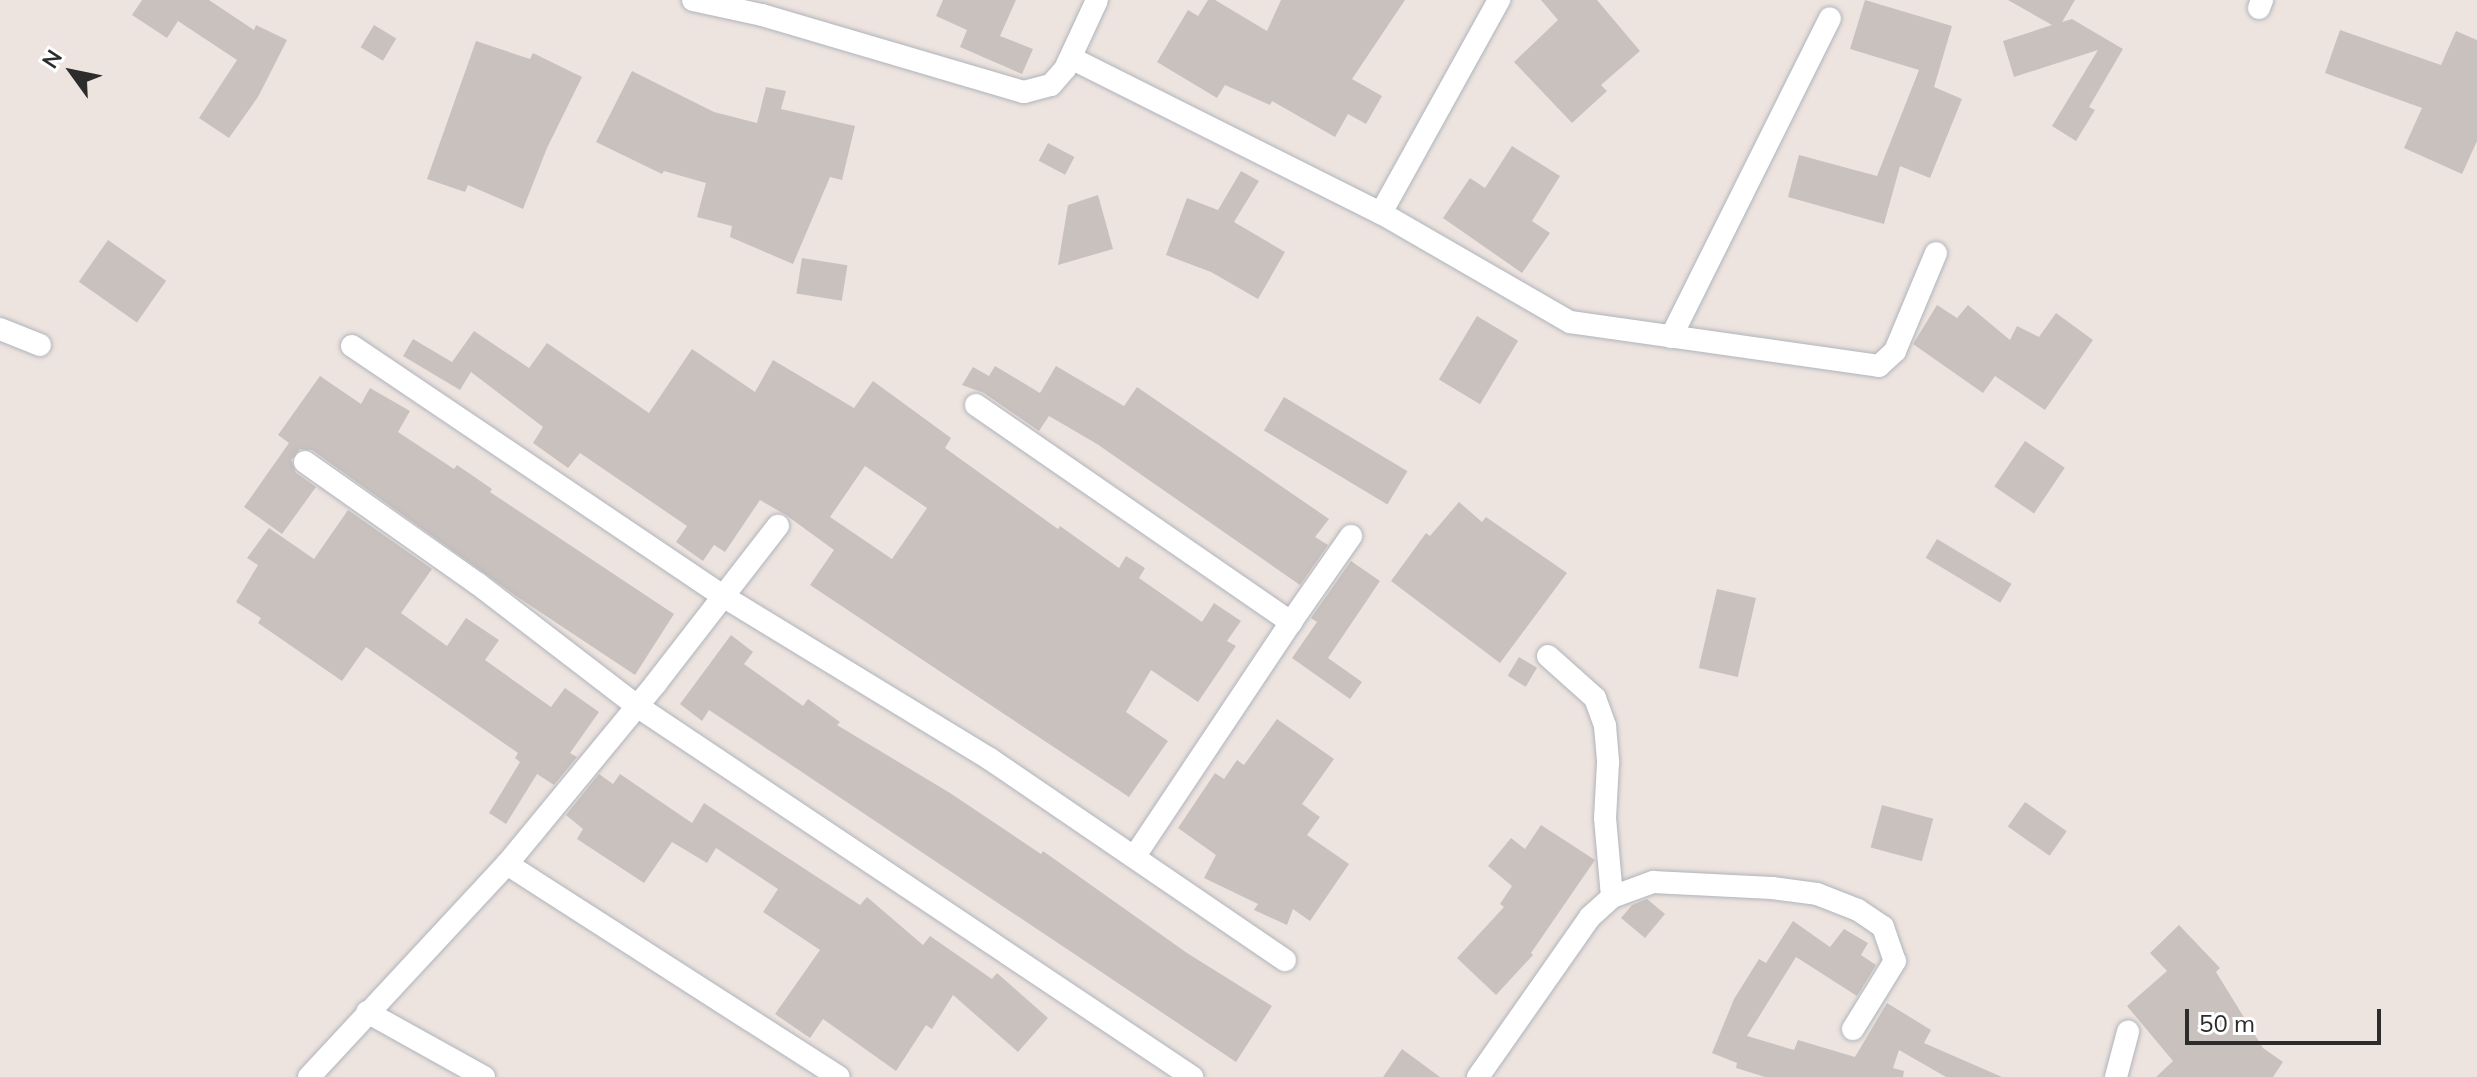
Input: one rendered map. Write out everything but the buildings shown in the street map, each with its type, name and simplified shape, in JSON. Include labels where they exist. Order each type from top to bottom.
[{"type":"street","points":[[693,0],[762,15],[1024,92],[1051,85],[1071,58],[1097,0]]},
{"type":"street","points":[[1381,213],[1499,0]]},
{"type":"street","points":[[1671,337],[1830,18]]},
{"type":"street","points":[[1071,58],[1381,213],[1570,322],[1879,366],[1895,351],[1936,253]]},
{"type":"street","points":[[0,329],[40,345]]},
{"type":"street","points":[[352,346],[723,596],[990,759],[1285,960]]},
{"type":"street","points":[[976,405],[1291,622]]},
{"type":"street","points":[[305,462],[478,584],[637,706],[1192,1077]]},
{"type":"street","points":[[309,1077],[507,864],[637,706],[778,526]]},
{"type":"street","points":[[1135,856],[1351,536]]},
{"type":"street","points":[[1548,656],[1595,698],[1605,726],[1608,763],[1605,818],[1612,897]]},
{"type":"street","points":[[507,864],[839,1077]]},
{"type":"street","points":[[1478,1077],[1590,917],[1612,897],[1653,882],[1772,888],[1817,894],[1858,910],[1883,927],[1895,961],[1853,1029]]},
{"type":"street","points":[[367,1012],[484,1077]]},
{"type":"street","points":[[2116,1077],[2128,1032]]}]
